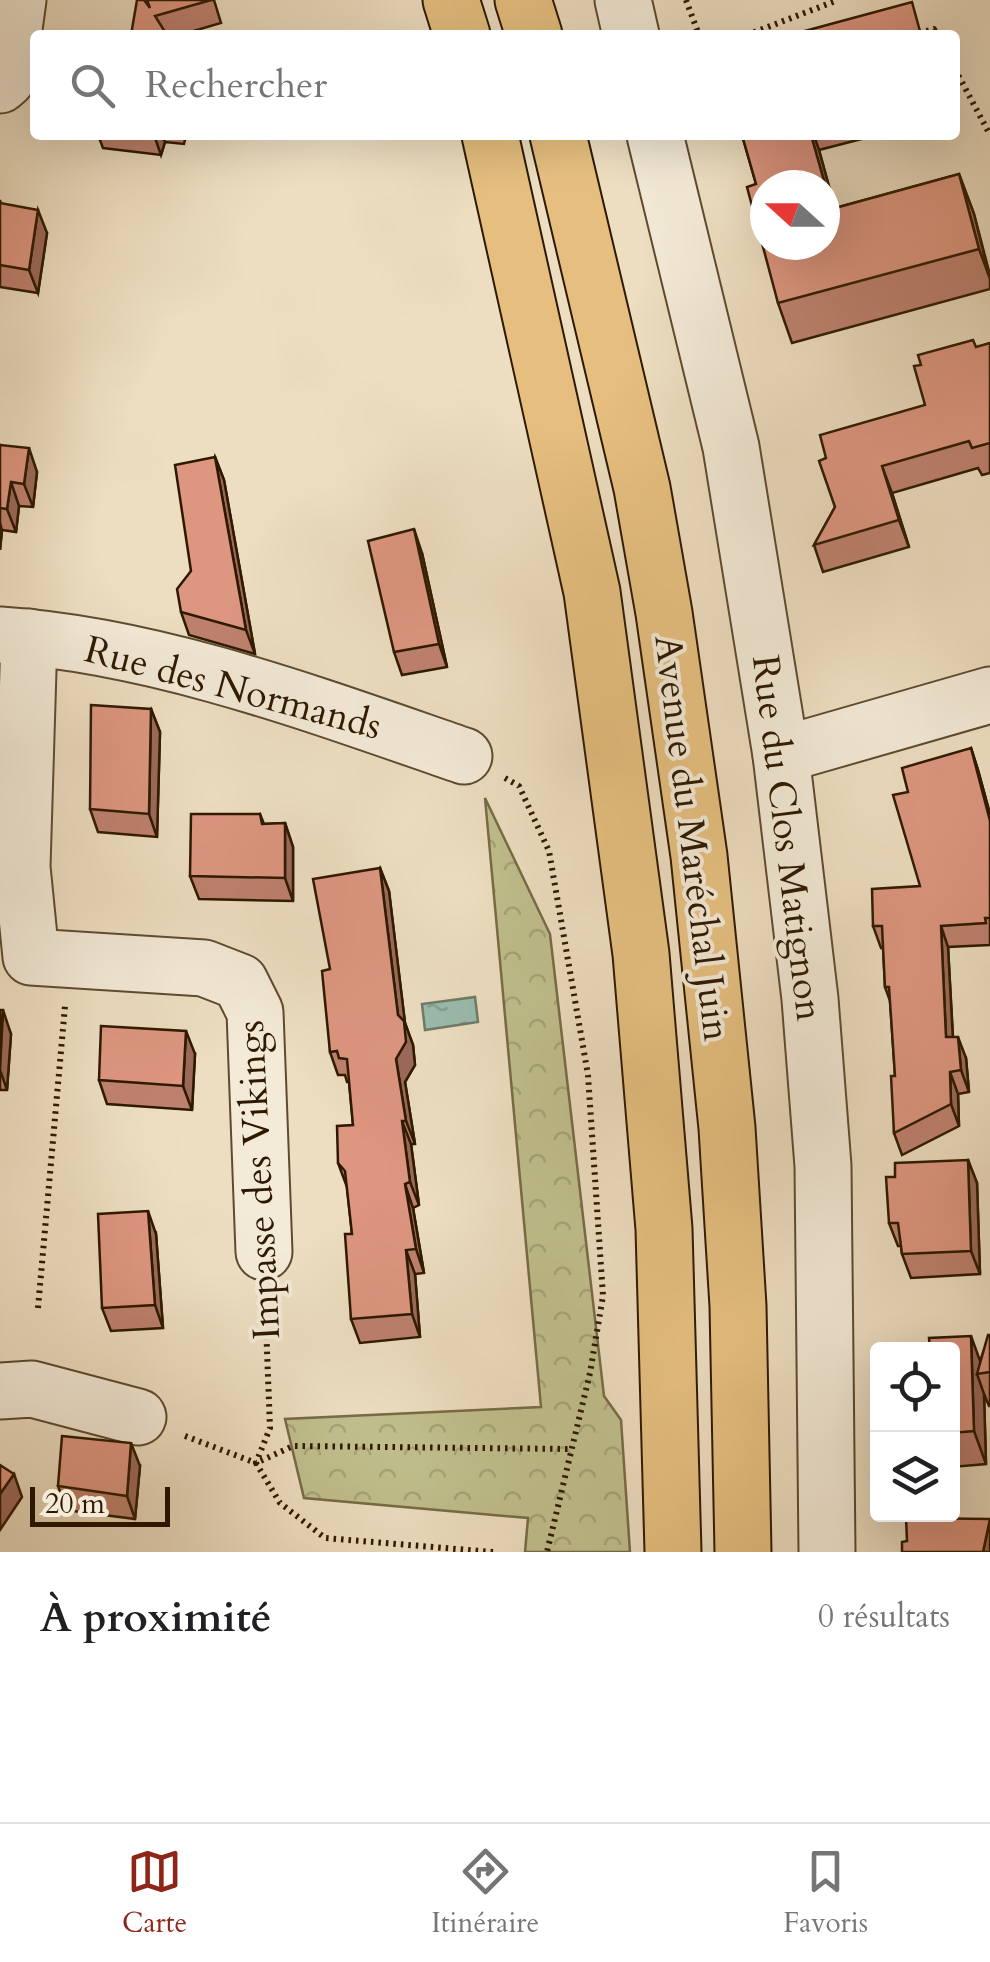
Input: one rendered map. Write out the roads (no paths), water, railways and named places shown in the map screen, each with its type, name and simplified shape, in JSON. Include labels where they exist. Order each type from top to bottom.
[{"type":"main road","points":[[451,0],[460,30]]},
{"type":"main road","points":[[524,0],[533,30]]},
{"type":"main road","name":"Avenue du Maréchal Juin","points":[[491,140],[592,592],[640,954],[664,1229],[673,1552]]},
{"type":"main road","name":"Avenue du Maréchal Juin","points":[[559,140],[642,488],[699,856],[727,1128],[738,1306],[743,1552]]},
{"type":"street","points":[[0,86],[8,80],[18,0]]},
{"type":"street","points":[[623,0],[630,30]]},
{"type":"street","name":"Rue du Clos Matignon","points":[[657,140],[730,447],[781,755],[810,999],[823,1166],[827,1552]]},
{"type":"street","name":"Rue des Normands","points":[[14,636],[116,651],[244,684],[464,756]]},
{"type":"street","name":"Impasse des Vikings","points":[[14,636],[22,867],[32,957],[204,968],[240,982],[255,1012],[264,1252]]},
{"type":"street","points":[[781,755],[990,695]]},
{"type":"street","points":[[0,1391],[32,1389],[138,1417]]},
{"type":"water","points":[[475,997],[478,1022],[425,1030],[422,1004]]}]
